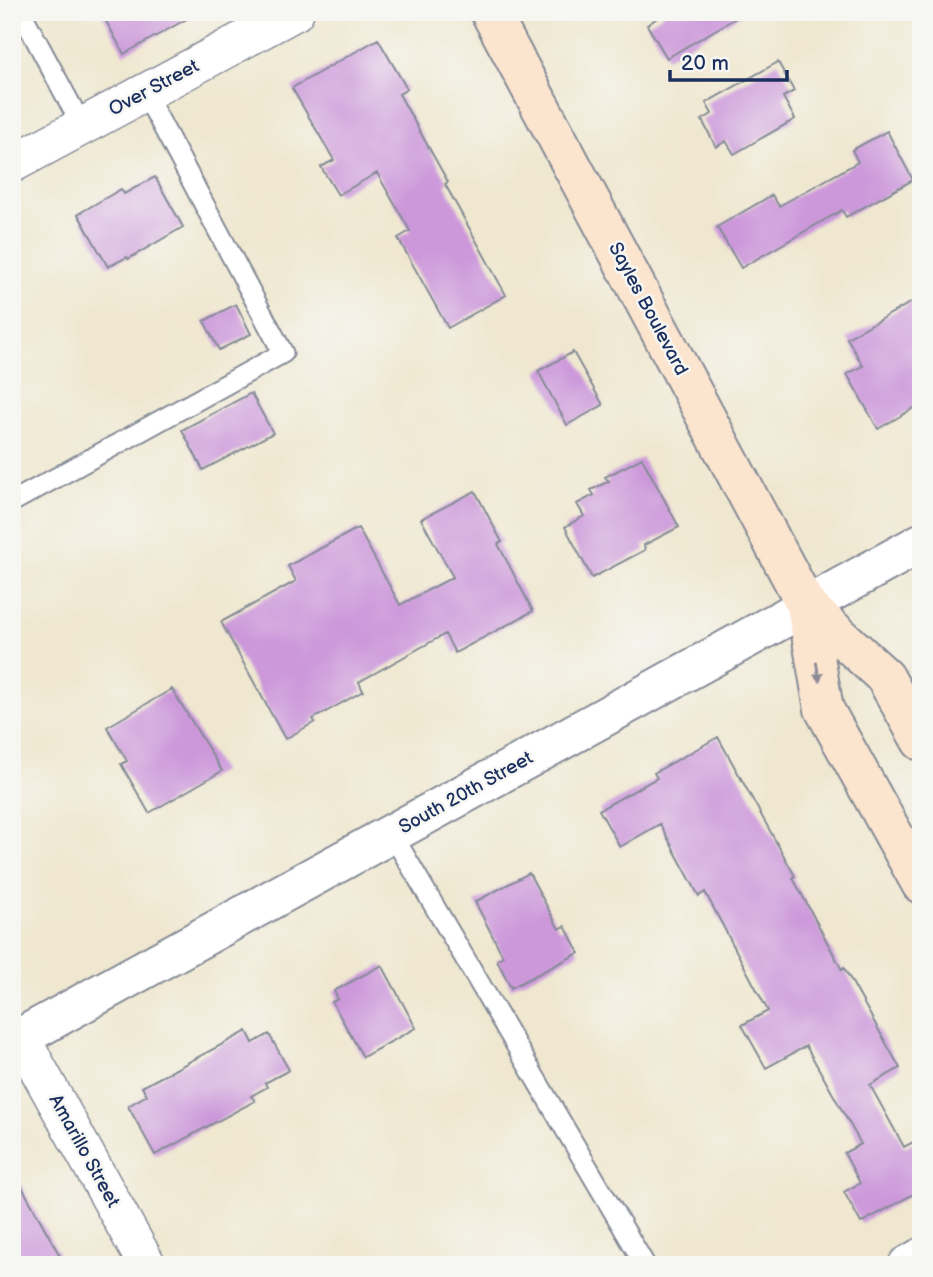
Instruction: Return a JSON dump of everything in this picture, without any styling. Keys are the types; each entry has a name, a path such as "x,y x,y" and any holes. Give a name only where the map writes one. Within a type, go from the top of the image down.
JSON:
{"main road":[{"name":"Sayles Boulevard","path":"490,12 806,605 824,709 921,884"},
{"name":"Sayles Boulevard","path":"806,605 885,677 921,741"}],"street":[{"name":"Over Street","path":"12,164 295,12"},
{"name":"South 20th Street","path":"17,1040 921,543"},
{"name":"Amarillo Street","path":"17,1040 147,1265"},
{"path":"907,1265 921,1257"}],"lane":[{"path":"20,12 82,126"},
{"path":"12,502 283,353 145,93"},
{"path":"392,834 645,1265"}],"building":[{"path":"101,12 199,12 124,54"},
{"path":"666,12 746,12 667,58 647,25"},
{"path":"378,39 407,89 399,94 506,295 448,328 398,238 410,231 377,173 338,195 321,167 334,160 292,88"},
{"path":"778,62 794,91 783,97 795,119 734,154 726,141 716,147 702,120 712,114 706,103"},
{"path":"887,131 913,180 846,217 842,210 741,268 717,227 772,195 779,206 858,162 852,150"},
{"path":"155,177 183,227 128,259 127,257 108,267 78,214 121,189 124,194"},
{"path":"921,297 921,404 878,429 847,374 863,366 847,338"},
{"path":"236,304 251,334 219,350 204,321"},
{"path":"573,352 603,405 567,425 538,371"},
{"path":"251,393 273,433 203,470 182,430"},
{"path":"642,458 679,527 644,545 645,550 592,578 565,527 584,516 577,504 594,495 591,490 609,481 605,477"},
{"path":"475,491 502,542 498,544 533,611 455,653 445,634 359,682 363,691 313,719 315,722 285,739 221,622 296,581 288,566 358,528 400,605 453,577 421,519"},
{"path":"172,689 222,771 149,813 121,764 127,761 107,727"},
{"path":"718,737 795,876 793,878 842,970 844,968 900,1068 870,1085 904,1147 921,1138 921,1190 861,1223 844,1192 860,1183 844,1153 861,1144 806,1046 766,1068 742,1025 768,1011 705,892 699,896 660,824 620,847 599,810 657,778 654,773"},
{"path":"529,873 559,929 565,926 579,953 511,988 497,960 503,956 475,902"},
{"path":"382,965 416,1028 363,1057 332,1002 338,999 334,991"},
{"path":"247,1031 253,1043 269,1034 289,1070 265,1083 267,1087 251,1096 255,1101 155,1155 128,1106 147,1095 142,1087"},
{"path":"12,1169 65,1265 12,1265"}]}
